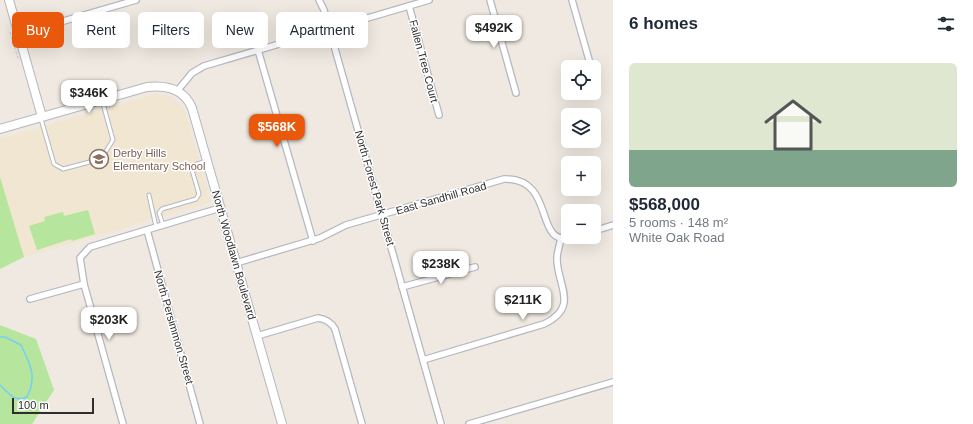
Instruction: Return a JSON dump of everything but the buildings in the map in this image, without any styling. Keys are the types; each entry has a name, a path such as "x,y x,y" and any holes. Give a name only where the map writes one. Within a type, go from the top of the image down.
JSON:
{"street":[{"path":"9,0 13,12"},
{"path":"64,21 136,0"},
{"name":"North Forest Park Street","path":"319,0 325,12"},
{"path":"368,18 429,0"},
{"path":"490,0 516,93"},
{"path":"572,0 589,60"},
{"name":"Fallen Tree Court","path":"409,6 439,115"},
{"path":"0,129 147,87 163,86 178,90 192,73 204,66 276,45"},
{"path":"23,48 41,117"},
{"name":"North Forest Park Street","path":"335,48 441,424"},
{"path":"258,50 313,241"},
{"name":"North Woodlawn Boulevard","path":"178,90 192,108 282,424"},
{"name":"East Sandhill Road","path":"236,262 313,241 346,225 504,179 514,180 528,186 536,193 548,226 561,238"},
{"path":"123,424 79,261 82,255 90,247 220,208"},
{"path":"601,229 613,225"},
{"name":"North Persimmon Street","path":"147,230 200,424"},
{"path":"423,360 544,324 552,320 560,311 564,300 564,289 557,259 561,238"},
{"path":"402,287 474,267"},
{"path":"30,299 84,284"},
{"path":"256,336 318,318 324,319 331,323 336,329 362,424"},
{"path":"469,424 613,382"}],"lane":[{"path":"41,117 56,167 63,170 104,157 113,140 102,100"},
{"path":"163,225 159,213 162,209 196,199 199,194 192,170 194,165 207,161"},
{"path":"149,195 156,227"}],"shaded area":[{"name":"Derby Hills Elementary School","path":"156,94 166,95 174,99 185,111 211,202 22,258 0,180 0,139"}],"green space":[{"path":"0,177 24,257 0,269"},
{"path":"88,210 95,234 72,241 71,239 37,250 29,226 45,221 44,217 63,212 64,216"},
{"path":"0,325 36,339 54,390 32,424 0,424"}],"waterway":[{"path":"0,337 5,337 21,345 32,371 32,383 27,397 22,399 15,398 0,385"}],"place":[{"name":"Derby Hills Elementary School","path":"99,159"}]}
